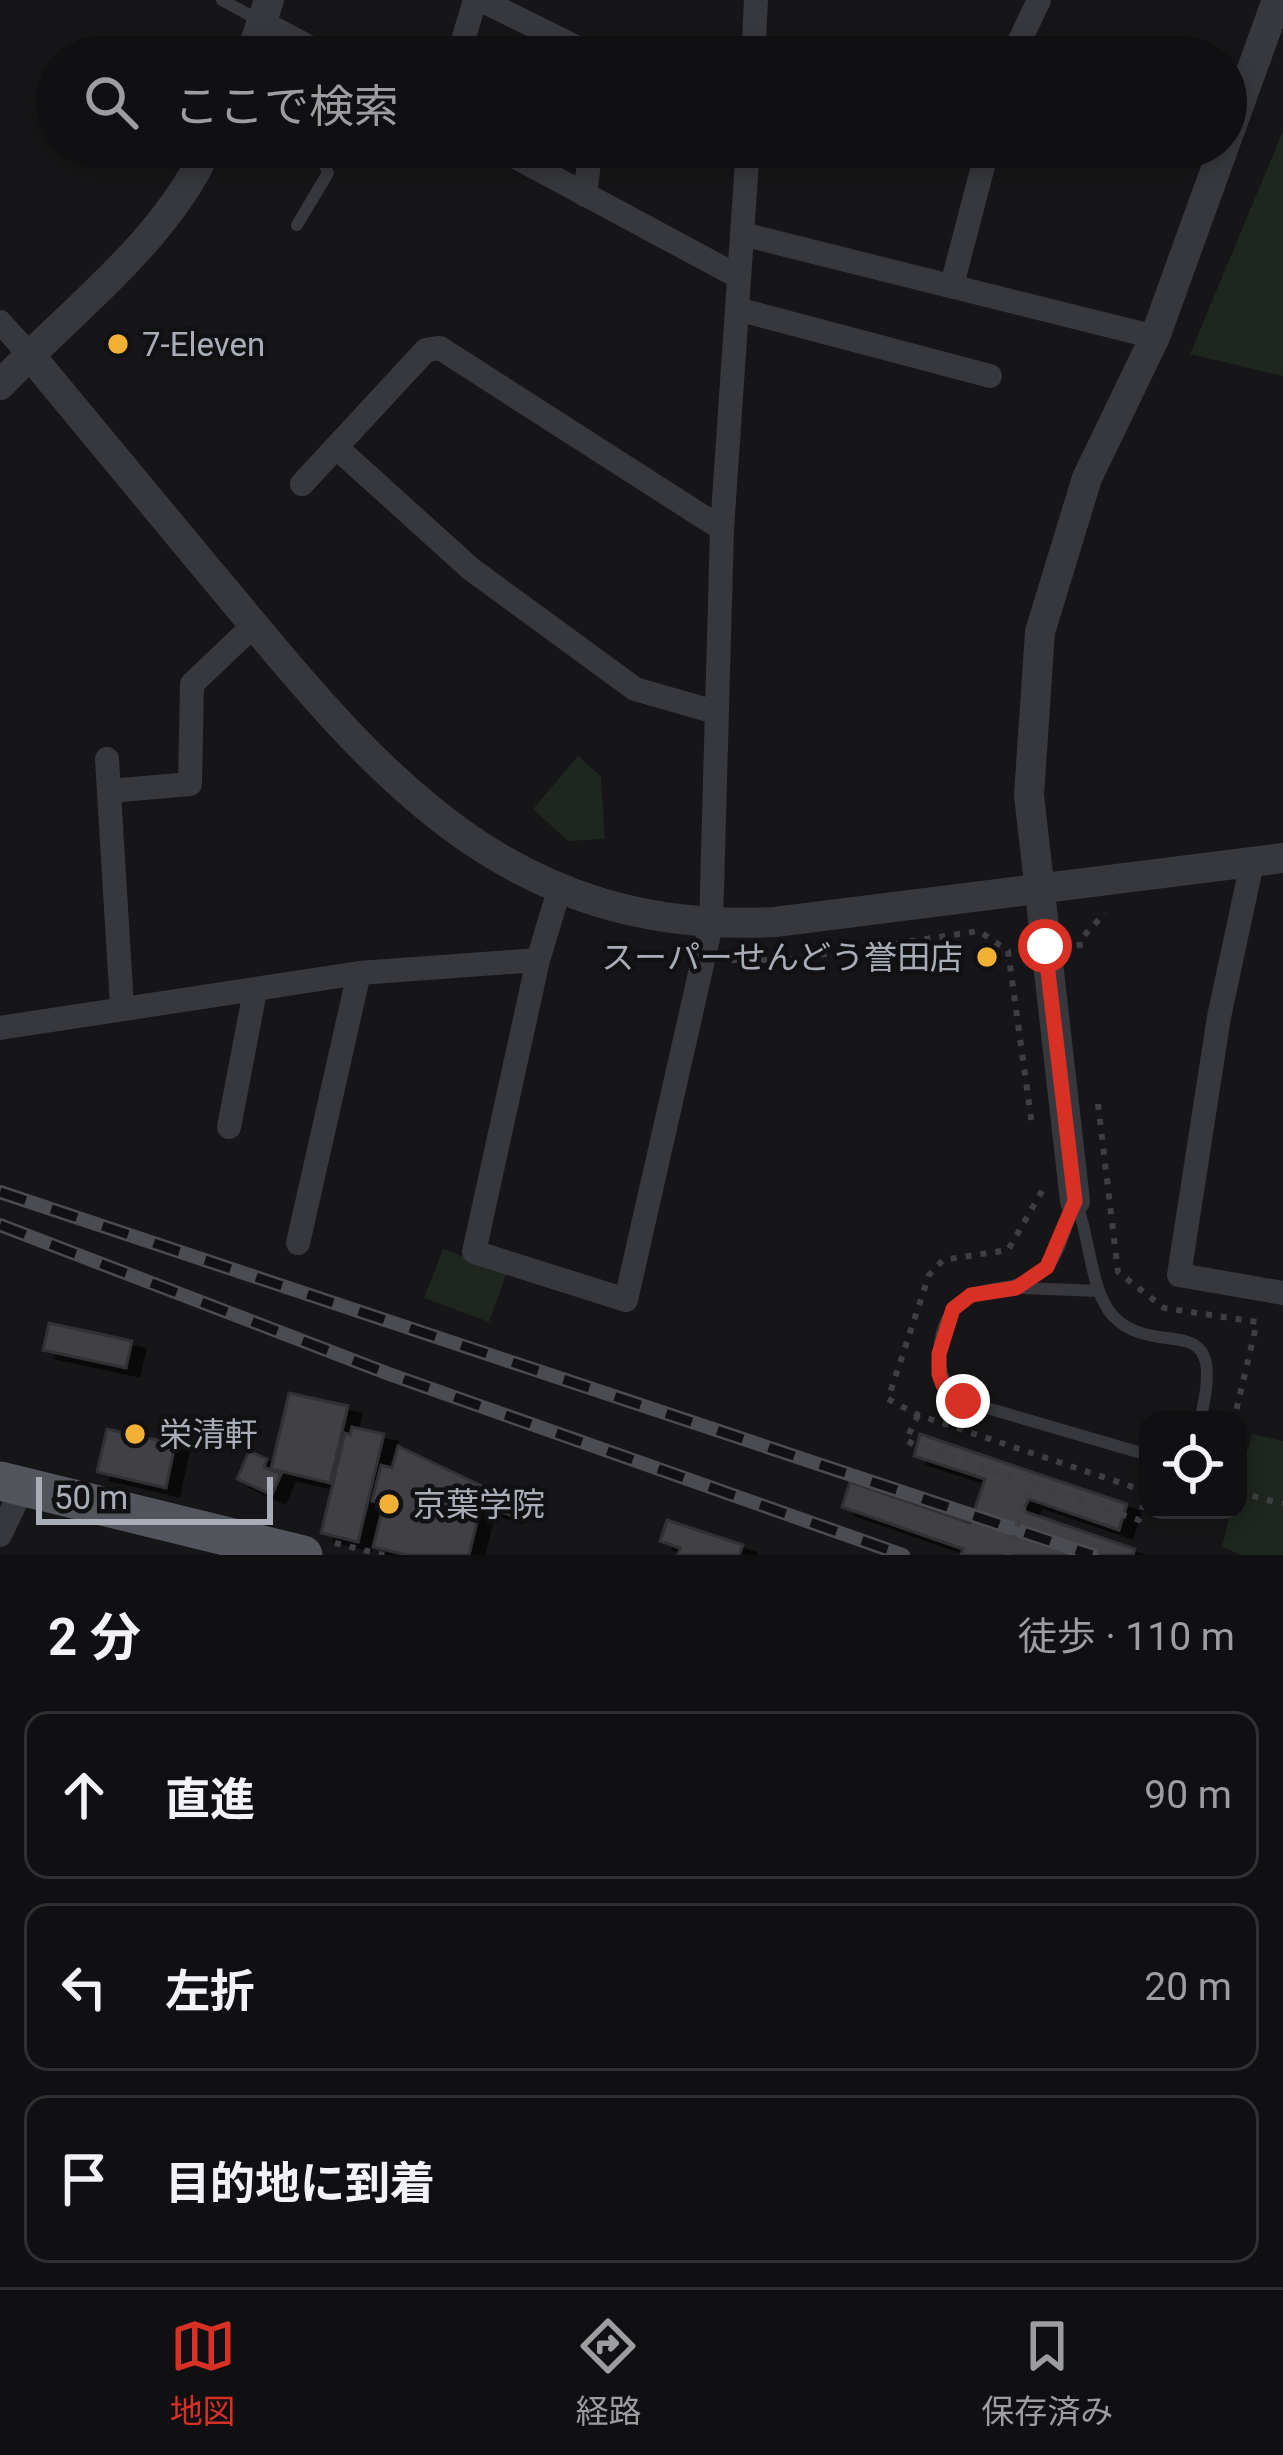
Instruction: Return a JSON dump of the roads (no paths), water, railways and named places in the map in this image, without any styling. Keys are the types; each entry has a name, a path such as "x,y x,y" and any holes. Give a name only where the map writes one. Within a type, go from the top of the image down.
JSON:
{"main road":[{"path":"12,1484 303,1555"}],"street":[{"path":"465,36 478,0 553,36"},
{"path":"754,36 756,0"},
{"path":"1022,36 1039,0"},
{"path":"1247,109 1275,40 1277,0"},
{"path":"266,11 300,36"},
{"path":"0,385 123,264 170,209 195,168"},
{"path":"536,168 739,277"},
{"path":"585,195 588,168"},
{"path":"560,887 538,960 474,1252 626,1300 711,925 722,529 747,168"},
{"path":"952,285 983,168"},
{"path":"1075,1201 1029,795 1040,632 1087,478 1155,337 1223,168"},
{"path":"742,234 1155,337"},
{"path":"737,309 990,376"},
{"path":"0,322 374,766 469,842 560,887 711,925 775,922 1038,885 1268,860 1220,1017 1179,1275 1283,1293"},
{"path":"302,484 426,350 440,348 722,529"},
{"path":"337,448 471,569 635,689 715,712"},
{"path":"110,791 190,784 192,684 254,625"},
{"path":"106,759 122,1007"},
{"path":"0,1028 359,974 538,960"},
{"path":"298,1243 359,974"},
{"path":"229,1127 255,991"},
{"path":"0,1535 12,1484"}],"lane":[{"path":"222,0 266,11"},
{"path":"297,225 326,168"},
{"path":"1016,1288 1047,1267 1075,1201"},
{"path":"1075,1201 1090,1235 1098,1291 1121,1322 1190,1342 1202,1353 1210,1383 1202,1411"},
{"path":"1098,1291 1016,1288 971,1295 953,1309 939,1354 943,1385 963,1401 1139,1452"}],"railway":[{"path":"0,1192 1092,1555"},
{"path":"0,1225 389,1374 903,1555"}],"place":[{"name":"7-Eleven","path":"118,344"},
{"name":"スーパーせんどう誉田店","path":"987,957"},
{"name":"栄清軒","path":"135,1434"},
{"name":"京葉学院","path":"389,1504"}]}
